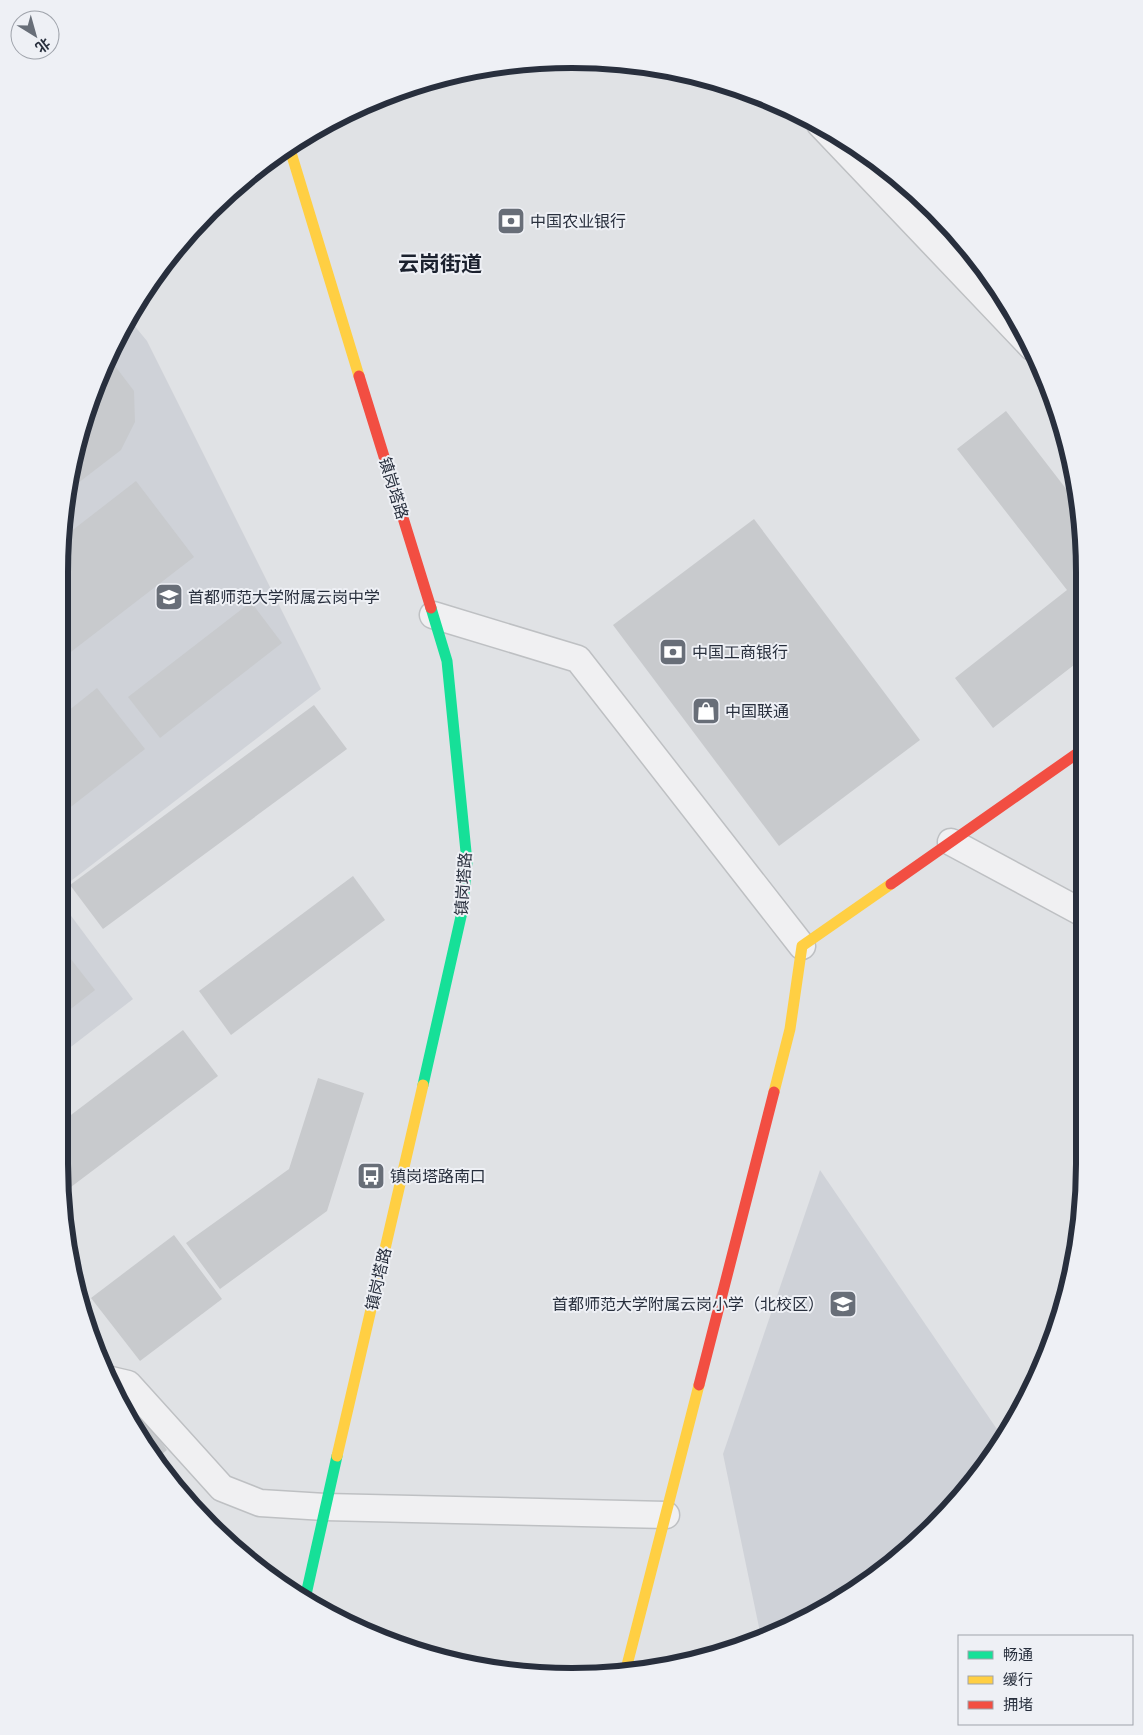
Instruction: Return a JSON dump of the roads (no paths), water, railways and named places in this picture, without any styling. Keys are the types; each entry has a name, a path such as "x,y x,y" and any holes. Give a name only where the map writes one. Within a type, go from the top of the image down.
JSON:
{"street":[{"path":"839,144 1010,324"},
{"name":"镇岗塔路","path":"291,152 447,660 467,862 462,912 452,962 306,1592"},
{"path":"433,615 578,659 802,946 790,1029 627,1664"},
{"path":"802,946 1076,754"},
{"path":"951,842 1076,909"},
{"path":"117,1381 128,1384 222,1488 260,1503 325,1507 666,1515"}],"place":[{"name":"中国农业银行","path":"511,221"},
{"name":"首都师范大学附属云岗中学","path":"169,597"},
{"name":"中国工商银行","path":"673,652"},
{"name":"中国联通","path":"706,711"},
{"name":"镇岗塔路南口","path":"371,1176"},
{"name":"首都师范大学附属云岗小学（北校区）","path":"843,1304"}],"district":[{"name":"云岗街道","path":"440,264"}]}
